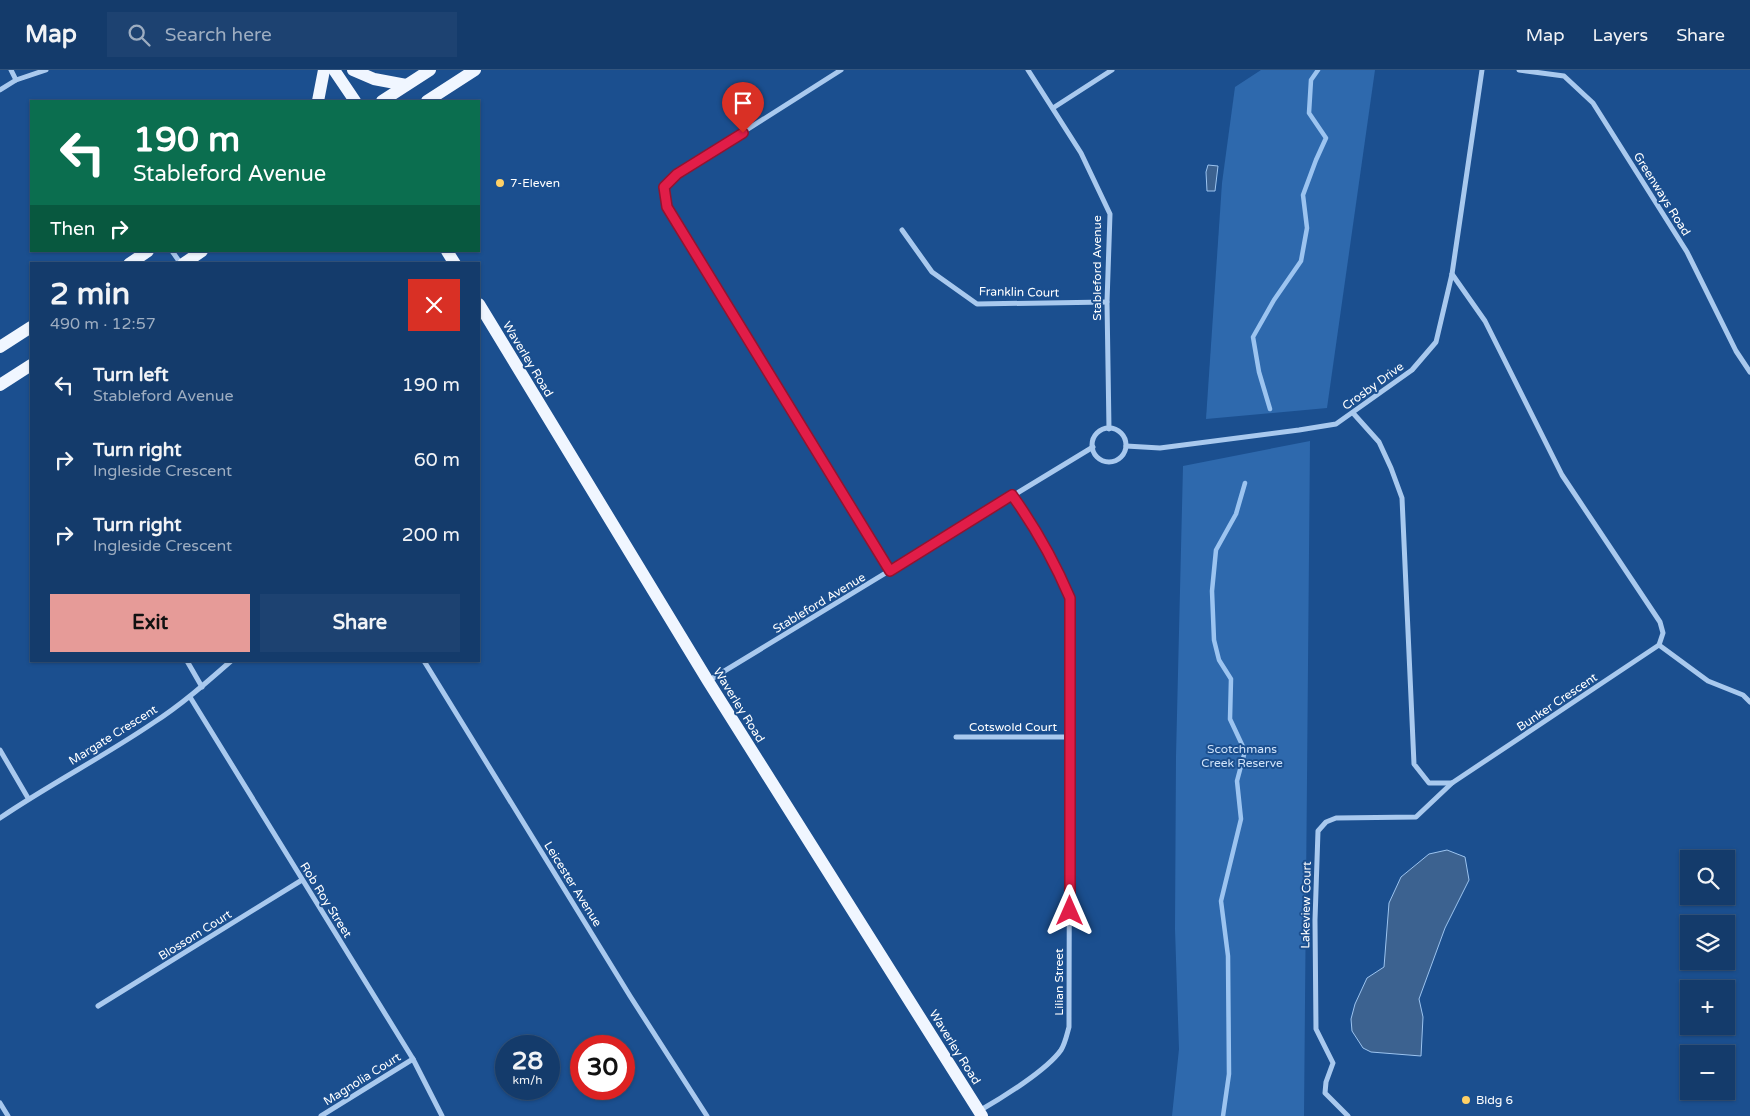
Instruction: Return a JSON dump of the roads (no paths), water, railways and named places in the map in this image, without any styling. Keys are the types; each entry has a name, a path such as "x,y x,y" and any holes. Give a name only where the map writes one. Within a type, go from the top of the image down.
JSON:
{"main road":[{"path":"318,100 324,70"},
{"path":"334,70 354,100"},
{"path":"353,70 374,79 406,85"},
{"path":"384,100 430,70"},
{"path":"429,100 476,70"},
{"path":"132,262 147,252"},
{"path":"185,262 200,252"},
{"name":"Waverley Road","path":"480,306 708,681 981,1114"},
{"path":"0,347 30,328"},
{"path":"0,385 30,366"}],"street":[{"path":"11,70 16,80"},
{"path":"0,90 16,80 46,70"},
{"path":"841,70 677,174 664,187 667,207 890,571"},
{"name":"Stableford Avenue","path":"1028,70 1081,153 1110,214 1106,302 1109,428"},
{"path":"1053,108 1112,70"},
{"name":"Crosby Drive","path":"1126,446 1160,448 1336,424 1412,370 1436,342 1452,274 1482,70"},
{"name":"Greenways Road","path":"1519,70 1564,76 1593,103 1687,252 1736,351 1750,372"},
{"name":"Franklin Court","path":"902,230 932,272 977,304 1106,302"},
{"path":"173,252 180,262"},
{"path":"1452,274 1485,322 1562,475 1660,622 1663,633 1660,646 1708,681 1743,695 1750,702"},
{"path":"1353,413 1379,442 1402,498 1414,764 1429,782 1452,784"},
{"path":"1109,428 1120,432 1124,437 1126,446 1118,460 1108,462 1098,457 1092,447 1096,436 1109,428"},
{"name":"Stableford Avenue","path":"708,681 1092,447"},
{"name":"Lilian Street","path":"981,1114 1044,1067 1062,1049 1069,1027 1070,598 1025,513 1012,495"},
{"name":"Bunker Crescent","path":"1452,784 1660,646"},
{"path":"188,662 202,687"},
{"name":"Margate Crescent","path":"0,818 28,798 153,724 190,697 230,662"},
{"name":"Leicester Avenue","path":"425,662 630,996 707,1116"},
{"name":"Rob Roy Street","path":"190,697 413,1059 442,1116"},
{"name":"Cotswold Court","path":"956,736 1071,737"},
{"path":"0,750 28,798"},
{"name":"Lakeview Court","path":"1348,1116 1324,1093 1333,1063 1316,1029 1315,920 1318,831 1326,822 1336,818 1416,817 1452,784"},
{"name":"Blossom Court","path":"98,1006 302,880"},
{"name":"Magnolia Court","path":"321,1116 413,1059"},
{"path":"0,1103 8,1116"}],"waterway":[{"path":"1270,409 1259,372 1253,337 1274,300 1301,261 1307,228 1303,195 1326,138 1309,113 1311,80 1318,70"},
{"path":"1223,1116 1229,1074 1228,956 1221,901 1241,819 1237,781 1245,751 1230,719 1231,679 1219,660 1214,640 1212,591 1216,550 1236,514 1245,483"}],"place":[{"name":"7-Eleven","path":"500,183"},
{"name":"Bldg 6","path":"1466,1100"}],"park label":[{"name":"Scotchmans Creek Reserve","path":"1242,756"}]}
